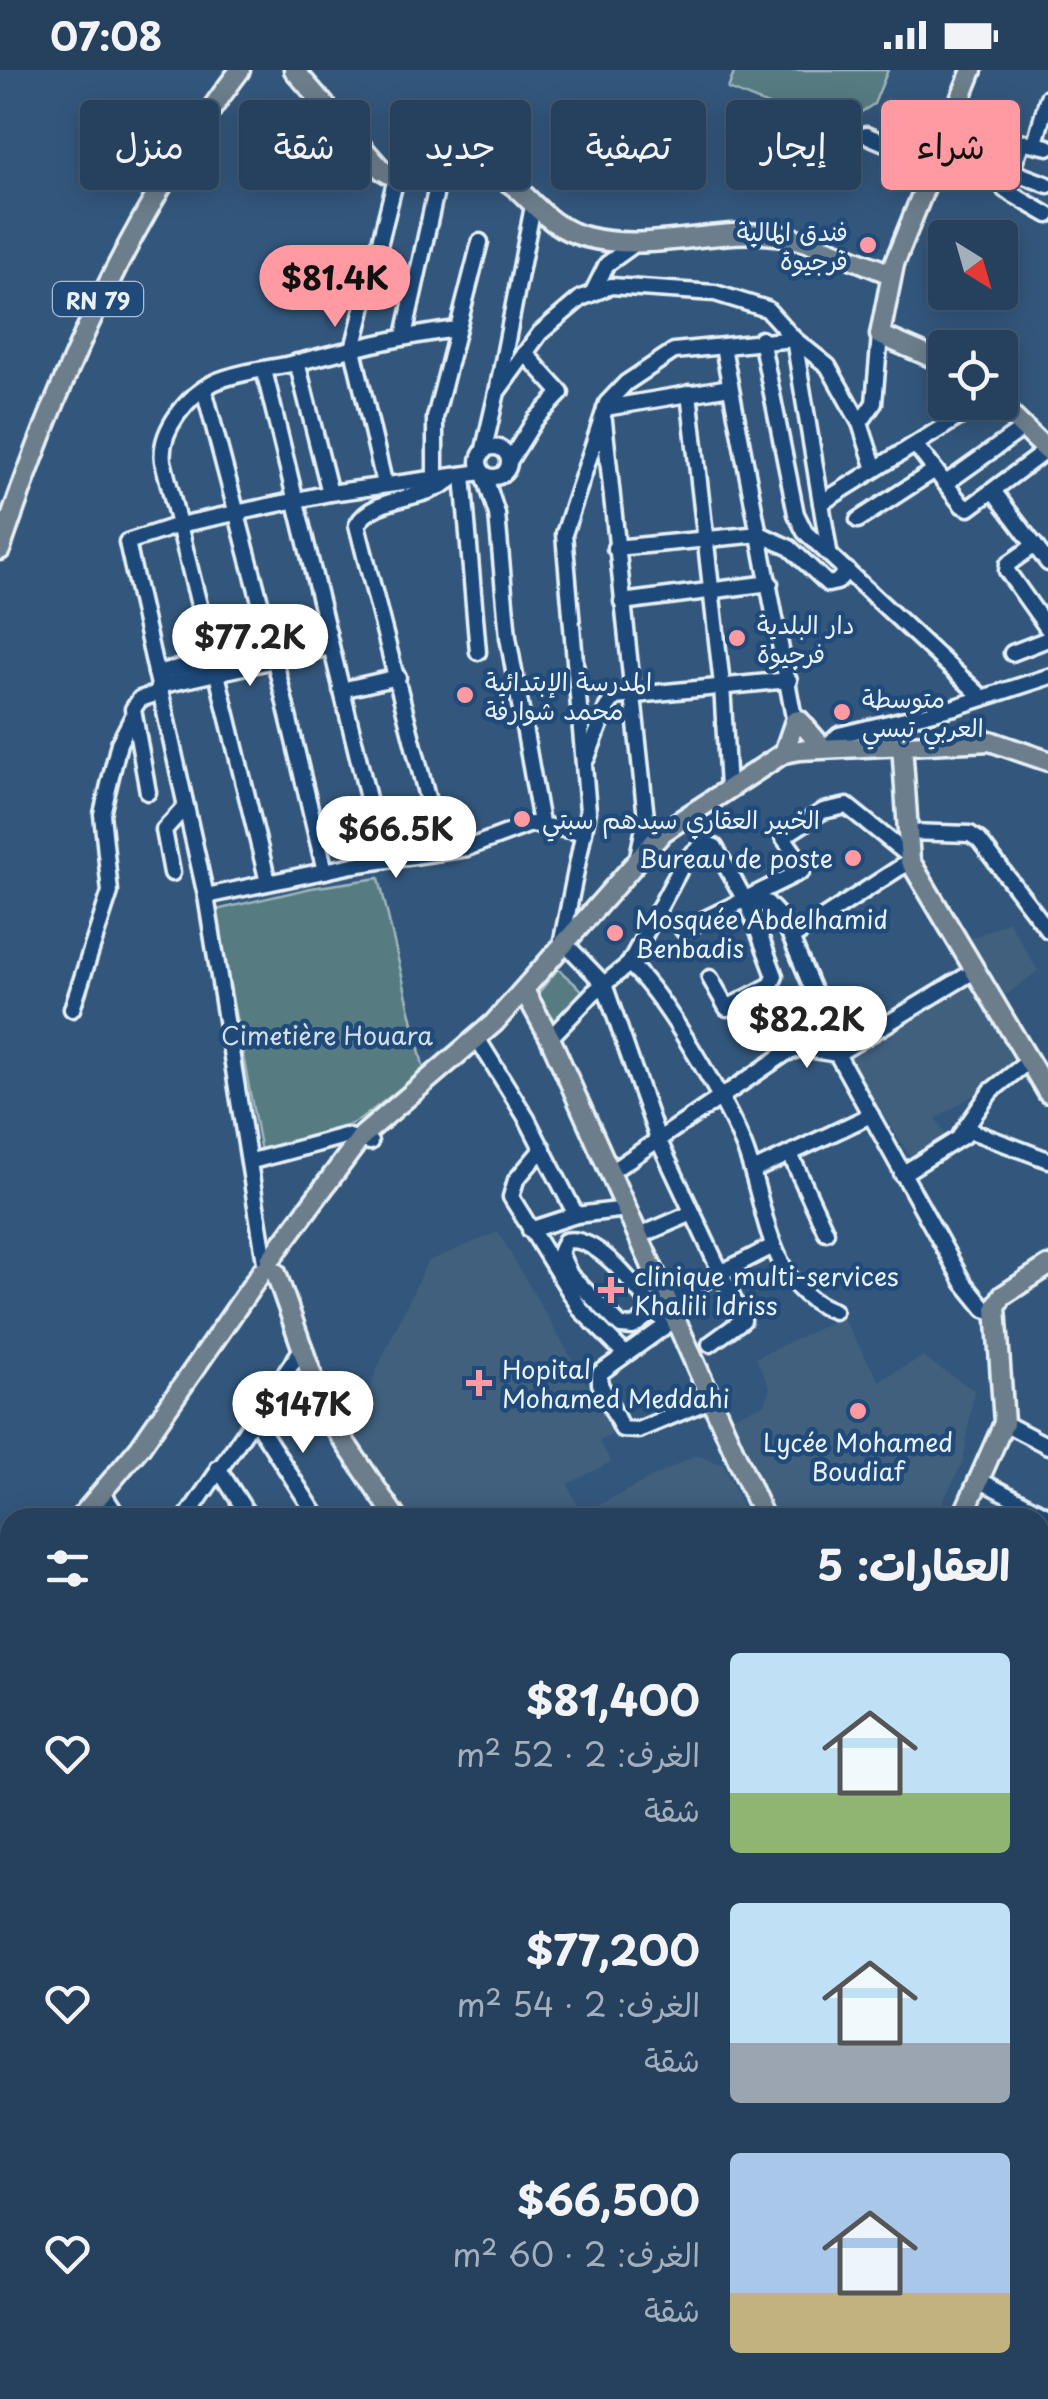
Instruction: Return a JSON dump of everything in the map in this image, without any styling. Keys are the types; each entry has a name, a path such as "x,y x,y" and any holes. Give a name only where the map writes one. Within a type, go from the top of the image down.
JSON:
{"main road":[{"name":"RN 79","path":"0,550 57,390 91,314 157,194 240,70"},
{"path":"294,70 390,175"},
{"path":"960,100 972,70"},
{"path":"516,190 566,231 632,246 782,236 891,274"},
{"path":"924,190 891,274 880,334 928,355"},
{"path":"1014,420 1045,446"},
{"path":"797,719 809,749"},
{"path":"797,719 809,749"},
{"path":"88,1508 140,1447 366,1139 524,992 664,832 728,788 809,749 990,741 1042,758"},
{"path":"902,744 909,858 1048,1093"},
{"path":"524,992 550,1038 639,1236 661,1305 712,1399 760,1508"},
{"path":"967,1508 1004,1423 994,1312 1002,1296 1048,1266"},
{"path":"271,1268 304,1346 325,1413 389,1508"},
{"path":"114,1508 271,1268"}],"street":[{"path":"1035,144 1048,97"},
{"path":"866,136 881,142"},
{"path":"1020,173 1048,184"},
{"path":"384,482 353,349 393,190"},
{"path":"404,336 436,190"},
{"path":"1009,190 1008,195 1048,215"},
{"path":"533,206 482,453 483,473 497,514 508,637 541,823"},
{"path":"436,476 432,432 480,242"},
{"path":"496,392 560,314 594,290 607,264 632,246"},
{"path":"594,290 679,290 740,298 767,308 794,338 822,358 860,422 875,469"},
{"path":"268,882 161,446 169,427 204,389 404,336 457,329"},
{"path":"860,422 874,403 880,334"},
{"path":"710,1344 743,1320 658,1139 604,984 566,946 563,920 588,810 564,534 604,412 626,382 674,352 794,338"},
{"path":"794,338 829,552"},
{"path":"760,339 796,514 805,532 981,696"},
{"path":"723,347 797,719"},
{"path":"271,1268 206,896 126,545 130,538 179,526 384,482 483,473 496,478 535,420 561,393 525,353"},
{"path":"297,362 330,493"},
{"path":"264,370 383,860"},
{"path":"604,412 730,387"},
{"path":"204,389 239,515 325,871"},
{"path":"689,393 722,685 728,788"},
{"path":"604,412 615,548 646,818 637,863"},
{"path":"821,503 956,420"},
{"path":"946,483 1022,429"},
{"path":"488,430 506,460 497,514"},
{"path":"917,447 969,508 994,492 1045,446"},
{"path":"482,453 490,448 506,460"},
{"path":"858,520 935,470"},
{"path":"458,476 478,652"},
{"path":"441,852 398,677 365,570 357,525 371,509 422,496 458,476"},
{"path":"994,492 1048,562"},
{"path":"615,548 760,534 790,548 828,584 837,582 847,570"},
{"path":"1034,545 1008,564 1007,571 1048,629"},
{"path":"622,602 770,582"},
{"path":"1012,653 1048,639"},
{"path":"72,1010 110,892 102,814 119,743 138,701 159,684 330,640"},
{"path":"341,690 398,677"},
{"path":"809,749 842,734 954,707 1048,677"},
{"path":"585,763 610,700 632,692 789,680"},
{"path":"132,716 148,792"},
{"path":"1042,758 1048,773"},
{"path":"683,930 747,904 802,871 803,865 783,837 835,806 846,806 909,858 792,938"},
{"path":"172,873 164,830 185,807"},
{"path":"646,818 664,832"},
{"path":"206,896 441,852 541,823 584,832"},
{"path":"908,832 970,834 979,840 1048,930"},
{"path":"550,1038 629,964 684,860 698,846 715,847 747,904 773,982 727,1008 710,978"},
{"path":"747,904 766,903 784,921 831,1033 834,1054 963,1282 984,1310 994,1312"},
{"path":"629,964 658,994 719,1098 753,1171 774,1246 792,1283 834,1310"},
{"path":"609,1172 794,1050 834,1054 976,970"},
{"path":"477,1038 576,1214"},
{"path":"902,1174 960,1134 991,1091 1030,1060"},
{"path":"753,1171 871,1115"},
{"path":"960,1134 974,1131 1048,1160"},
{"path":"252,1161 345,1136 366,1139"},
{"path":"542,1148 510,1193 581,1310 624,1353"},
{"path":"790,1154 826,1232"},
{"path":"530,1230 576,1214 627,1209"},
{"path":"639,1236 690,1214"},
{"path":"661,1305 603,1254 578,1240 565,1241 560,1253 570,1275 621,1326 632,1327 661,1305 774,1246"},
{"path":"671,1322 600,1373 599,1380 625,1432 712,1399"},
{"path":"193,1508 304,1346"},
{"path":"253,1417 312,1508"},
{"path":"1004,1423 1048,1446"},
{"path":"218,1468 244,1508"},
{"path":"981,1481 1027,1508"}],"shaded area":[{"path":"1008,921 1038,971 1002,998 967,941"},
{"path":"970,984 1019,1066 936,1119 947,1138 912,1159 848,1059"},
{"name":"Hopital Mohamed Meddahi","path":"498,1232 615,1433 599,1441 611,1462 568,1484 579,1508 400,1508 355,1444 375,1373 427,1262"},
{"name":"Lycée Mohamed Boudiaf","path":"842,1317 879,1381 922,1357 974,1390 963,1462 940,1508 770,1508 728,1418 765,1404 770,1389 756,1358"},
{"path":"696,1455 724,1465 743,1508 593,1508"}],"green space":[{"path":"735,70 888,70 874,104 861,112 861,100 756,100 728,89"},
{"name":"Cimetière Houara","path":"379,878 424,1070 361,1119 337,1131 261,1152 216,910 311,888"},
{"path":"558,969 583,991 548,1032 531,1002"}],"place":[{"name":"فندق المالية فرجيوة","path":"868,245"},
{"name":"دار البلدية فرجيوة","path":"737,638"},
{"name":"المدرسة الإبتدائية محمد شوارفة","path":"465,695"},
{"name":"متوسطة العربي تبسي","path":"842,712"},
{"name":"الخبير العقاري سيدهم سبتي","path":"522,819"},
{"name":"Bureau de poste","path":"853,858"},
{"name":"Mosquée Abdelhamid Benbadis","path":"615,933"},
{"name":"clinique multi-services Khalili Idriss","path":"611,1290"},
{"name":"Hopital Mohamed Meddahi","path":"479,1383"},
{"name":"Lycée Mohamed Boudiaf","path":"858,1411"}]}
